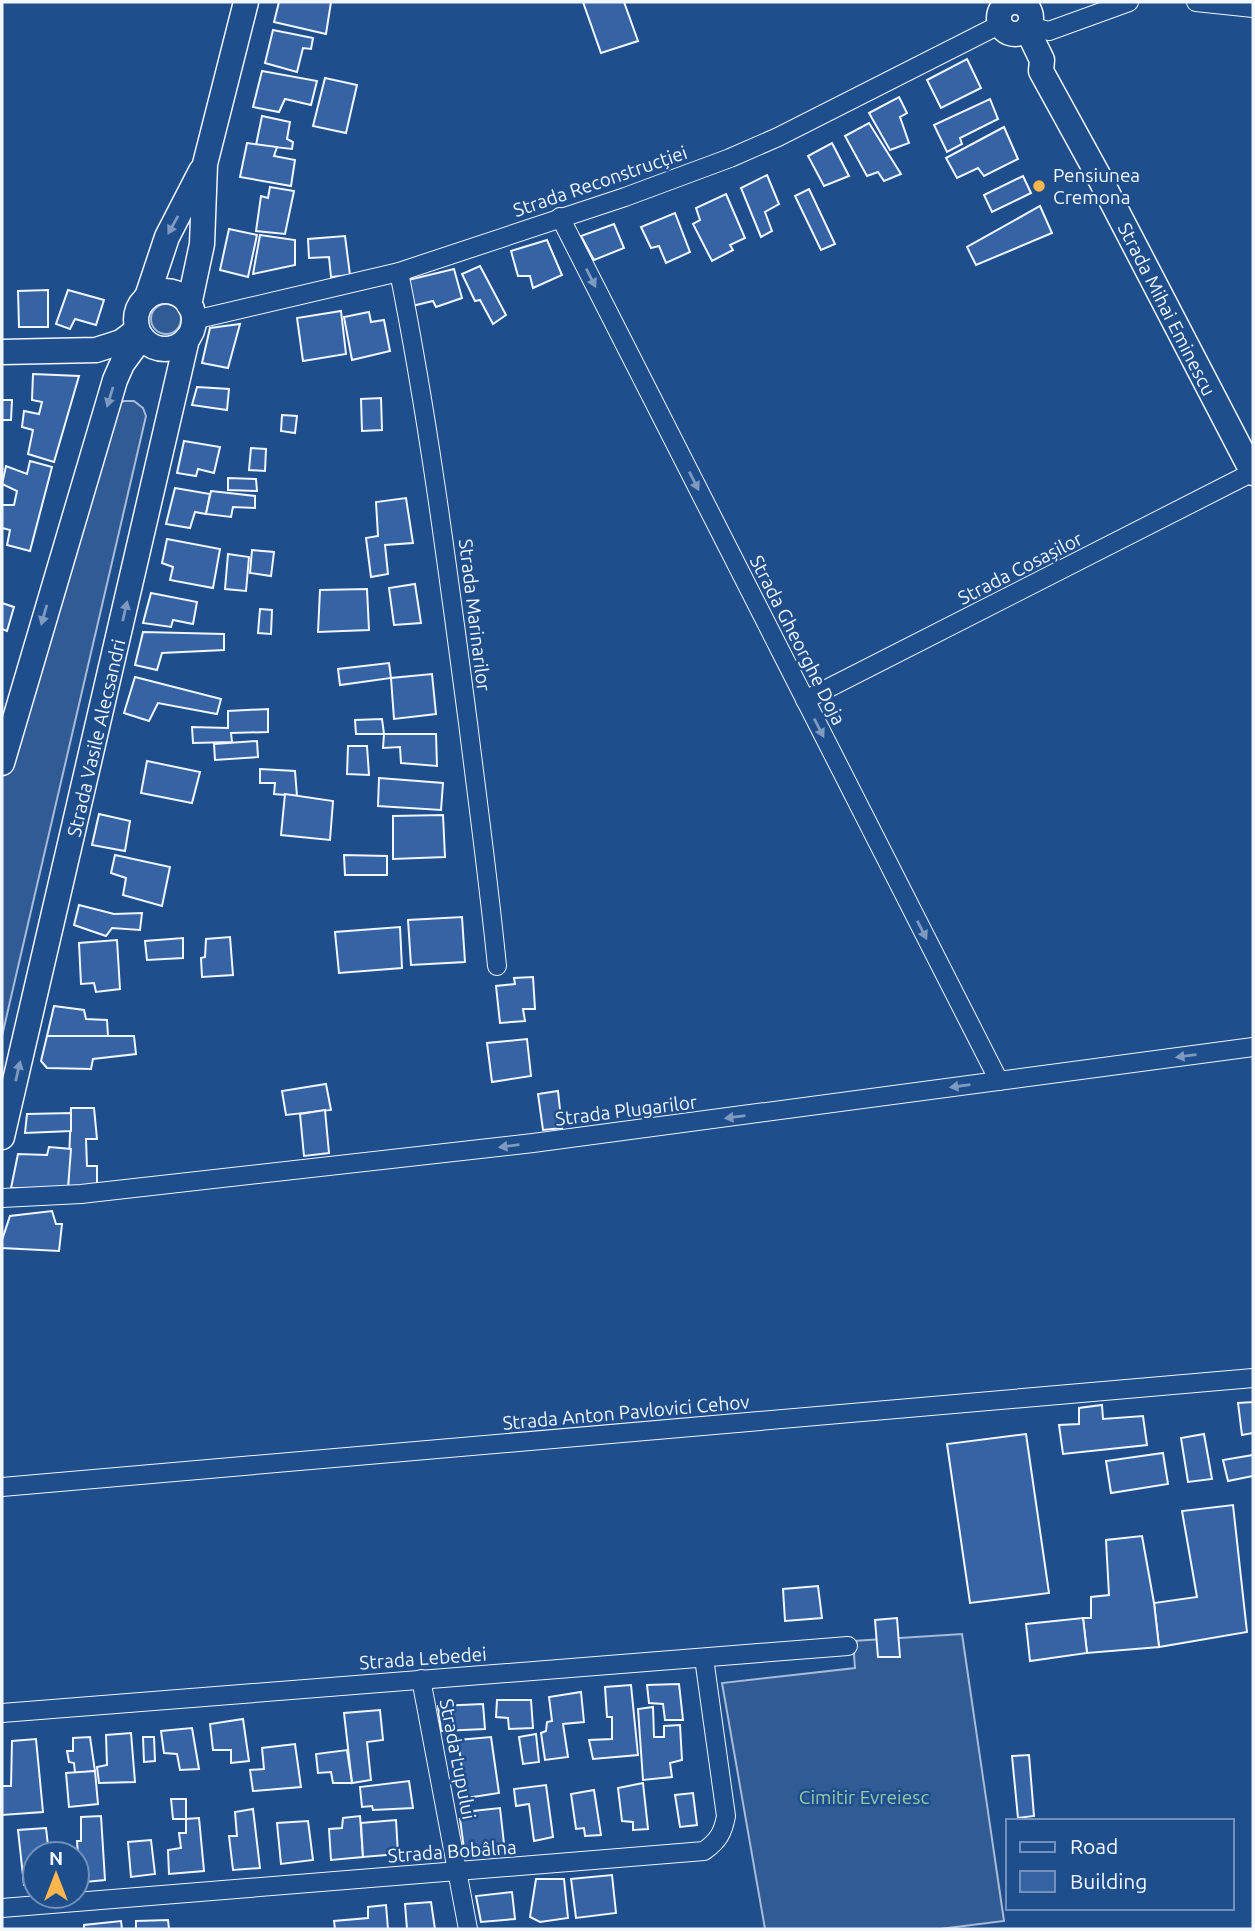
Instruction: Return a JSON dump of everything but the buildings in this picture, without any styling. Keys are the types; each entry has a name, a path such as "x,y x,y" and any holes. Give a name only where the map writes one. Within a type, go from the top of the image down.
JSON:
{"street":[{"name":"Strada Vasile Alecsandri","path":"2,1137 190,321 202,244 205,164 246,2"},
{"path":"1012,16 1049,31 1129,2"},
{"path":"1196,2 1253,8"},
{"name":"Strada Mihai Eminescu","path":"1012,16 1042,60 1041,71 1253,473"},
{"name":"Strada Reconstrucției","path":"190,321 399,272 730,159 1012,16"},
{"name":"Strada Vasile Alecsandri","path":"147,298 167,237 205,164"},
{"name":"Strada Gheorghe Doja","path":"561,217 999,1081"},
{"name":"Strada Marinarilor","path":"399,272 419,373 450,577 497,966"},
{"path":"2,764 115,380 139,334 137,312 147,298 155,293 174,293 190,321 173,348 164,349 148,344 139,334"},
{"path":"2,352 96,350 139,334"},
{"name":"Strada Cosașilor","path":"805,700 1253,473"},
{"name":"Strada Plugarilor","path":"2,1198 81,1194 533,1143 1253,1047"},
{"name":"Strada Anton Pavlovici Cehov","path":"2,1487 1253,1378"},
{"name":"Strada Lebedei","path":"2,1713 848,1646"},
{"name":"Strada Bobâlna","path":"2,1908 704,1851 717,1841 724,1829 726,1816 704,1658"},
{"name":"Strada Lupului","path":"421,1679 468,1929"}],"shaded area":[{"path":"166,304 177,308 181,319 177,330 166,334 155,330 151,319 155,308"},
{"path":"134,401 143,408 146,416 2,1036 2,777 111,415 116,404"},
{"name":"Cimitir Evreiesc","path":"962,1634 1004,1921 940,1929 765,1929 722,1683 855,1668 853,1641"}],"place":[{"name":"Pensiunea Cremona","path":"1039,186"}]}
